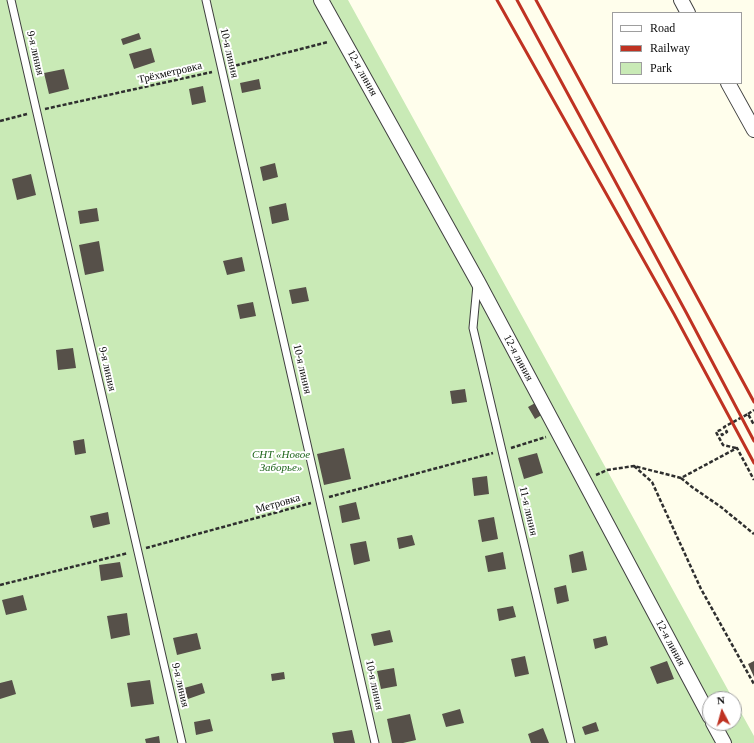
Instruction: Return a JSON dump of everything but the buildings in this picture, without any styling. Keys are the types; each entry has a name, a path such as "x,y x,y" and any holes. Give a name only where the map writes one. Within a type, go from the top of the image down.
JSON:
{"street":[{"name":"12-я линия","path":"321,0 478,282 702,703"},
{"path":"681,0 687,12"},
{"path":"729,84 754,130"},
{"path":"717,731 724,743"}],"lane":[{"name":"9-я линия","path":"11,0 182,743"},
{"name":"10-я линия","path":"206,0 321,500 375,743"},
{"name":"11-я линия","path":"478,282 473,328 572,743"}],"path":[{"name":"Трёхметровка","path":"0,121 37,111 222,69 343,38"},
{"path":"754,410 724,427 727,432 722,435 720,430 716,432 723,445 737,448 754,480"},
{"path":"748,414 754,425"},
{"name":"Метровка","path":"0,585 138,551 502,450 558,433"},
{"path":"681,478 737,448"},
{"path":"584,481 607,470 634,466 681,478 721,507 754,534"},
{"path":"634,466 652,482 701,589 754,684"}],"green space":[{"name":"СНТ «Новое Заборье»","path":"0,0 348,0 729,691 702,691 702,731 742,731 742,714 754,736 754,743 0,743"}],"railway":[{"path":"497,0 674,314 754,463"},
{"path":"517,0 754,441"},
{"path":"536,0 754,402"}]}
